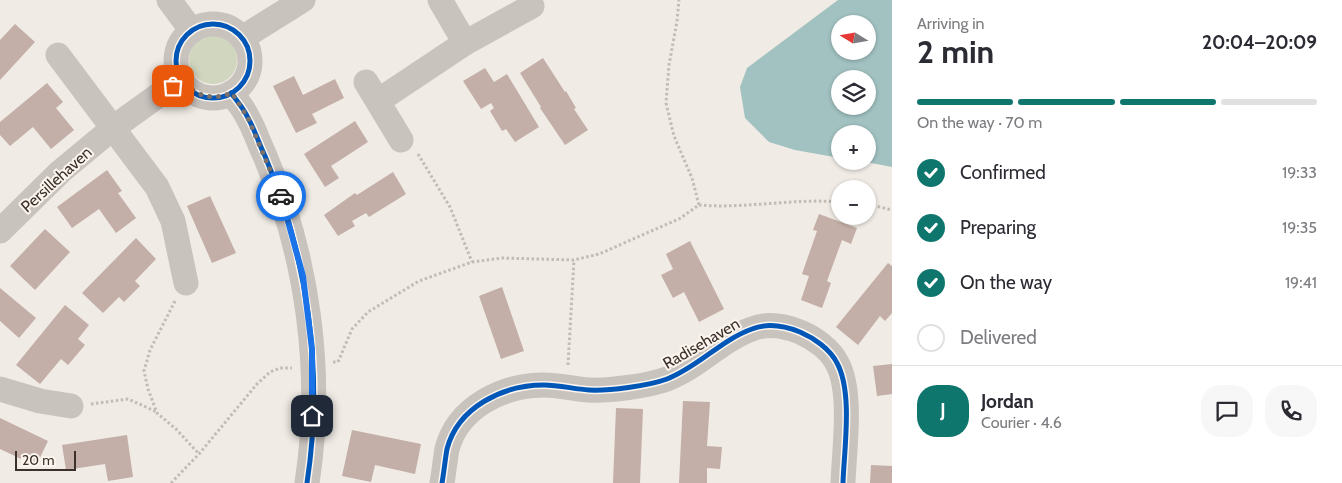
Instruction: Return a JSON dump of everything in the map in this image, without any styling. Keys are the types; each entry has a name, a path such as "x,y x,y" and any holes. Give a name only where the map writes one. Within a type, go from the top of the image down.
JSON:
{"street":[{"path":"170,0 192,31"},
{"path":"242,38 303,0"},
{"path":"440,0 465,44"},
{"path":"401,140 372,91 465,44 532,6"},
{"path":"214,24 230,28 242,38 250,54 250,63 244,80 232,93 213,98 204,96 188,87 181,79 178,71 177,53 185,37 192,31 199,27 214,24"},
{"path":"58,55 157,187 173,221 186,283"},
{"name":"Persillehaven","path":"0,231 60,172 113,128 181,79"},
{"path":"232,93 248,118 280,193 303,276 313,363 312,452 307,483"},
{"name":"Radisehaven","path":"442,483 448,448 460,422 477,406 501,391 526,386 545,385 590,390 622,388 667,379 697,363 736,336 754,328 774,326 787,327 815,340 838,363 847,401 843,483"},
{"path":"0,389 40,401 71,406"}],"path":[{"path":"679,0 669,65 666,103 674,136 692,178 699,205"},
{"path":"401,140 409,139 450,207 472,262"},
{"path":"171,483 199,454 257,384 270,372 280,368 293,368 313,363 338,362 352,329 368,312 419,281 472,262 502,258 574,260 599,254 678,219 699,205 725,207 814,200 831,201"},
{"path":"876,206 892,210"},
{"path":"567,388 574,260"},
{"path":"157,412 148,389 144,371 150,350 186,283"},
{"path":"71,406 128,400 157,412 199,454"}],"green space":[{"path":"213,36 222,38 230,43 235,51 237,60 235,69 230,77 222,82 213,84 204,82 196,77 191,69 189,60 191,51 196,43 204,38"}],"water":[{"path":"838,0 892,0 892,167 876,164 876,125 831,125 831,156 795,150 769,142 745,118 740,87 747,68"}],"building":[{"path":"15,24 35,42 0,80 0,40"},
{"path":"543,58 566,91 576,108 574,109 588,130 565,145 540,108 520,73"},
{"path":"485,68 494,82 507,74 539,127 515,142 506,129 502,131 490,111 494,108 491,103 481,109 463,81"},
{"path":"294,76 303,95 335,79 344,98 312,114 317,123 296,133 273,86"},
{"path":"47,83 63,102 56,108 74,130 51,149 33,127 10,146 0,135 0,122"},
{"path":"355,121 368,142 331,166 339,178 325,187 304,154"},
{"path":"107,170 122,191 118,193 136,218 116,233 99,209 72,228 57,207"},
{"path":"393,172 406,194 369,217 366,213 352,221 355,226 338,236 324,215 355,193 357,195"},
{"path":"210,196 236,253 212,263 187,206"},
{"path":"819,214 831,218 831,225 849,225 857,228 851,244 842,240 827,281 831,283 822,308 801,300 809,276 802,274 817,231 813,230"},
{"path":"45,229 70,252 35,290 10,266"},
{"path":"136,238 156,259 135,281 140,286 124,302 119,297 103,313 82,293"},
{"path":"690,241 724,309 699,322 684,292 673,298 661,275 673,269 666,254"},
{"path":"888,263 892,266 892,313 885,321 880,316 858,345 836,327"},
{"path":"502,287 524,351 501,359 479,296"},
{"path":"0,288 36,318 19,338 0,321"},
{"path":"65,305 89,325 78,339 85,345 68,365 61,359 40,384 16,365"},
{"path":"892,364 892,394 877,396 873,366"},
{"path":"683,401 710,402 707,446 722,447 720,469 707,468 707,483 679,483"},
{"path":"616,408 643,409 640,483 613,483"},
{"path":"0,418 48,441 36,466 0,449"},
{"path":"352,430 421,444 415,474 375,465 371,482 342,476"},
{"path":"127,435 133,477 108,481 105,464 66,470 62,445"},
{"path":"871,465 892,466 892,483 870,483"}],"cycle path":[{"path":"213,24 227,27 239,35 247,47 250,61 247,75 239,87 227,95 213,98 199,95 187,87 179,75 176,61 179,47 187,35 199,27 213,24"},
{"path":"231,93 253,127 265,156 280,195 302,275 313,358 312,442 307,483"},
{"path":"442,483 447,449 461,421 484,401 498,394 529,386 550,385 607,390 659,382 689,368 741,334 758,327 770,326 788,328 811,337 821,344 837,363 842,375 846,405 843,483"}],"way so far":[{"path":"173,86 181,79 195,93 204,96 213,98 232,93 248,118 281,196"}],"route":[{"path":"281,196 303,276 313,363 312,416"}]}
